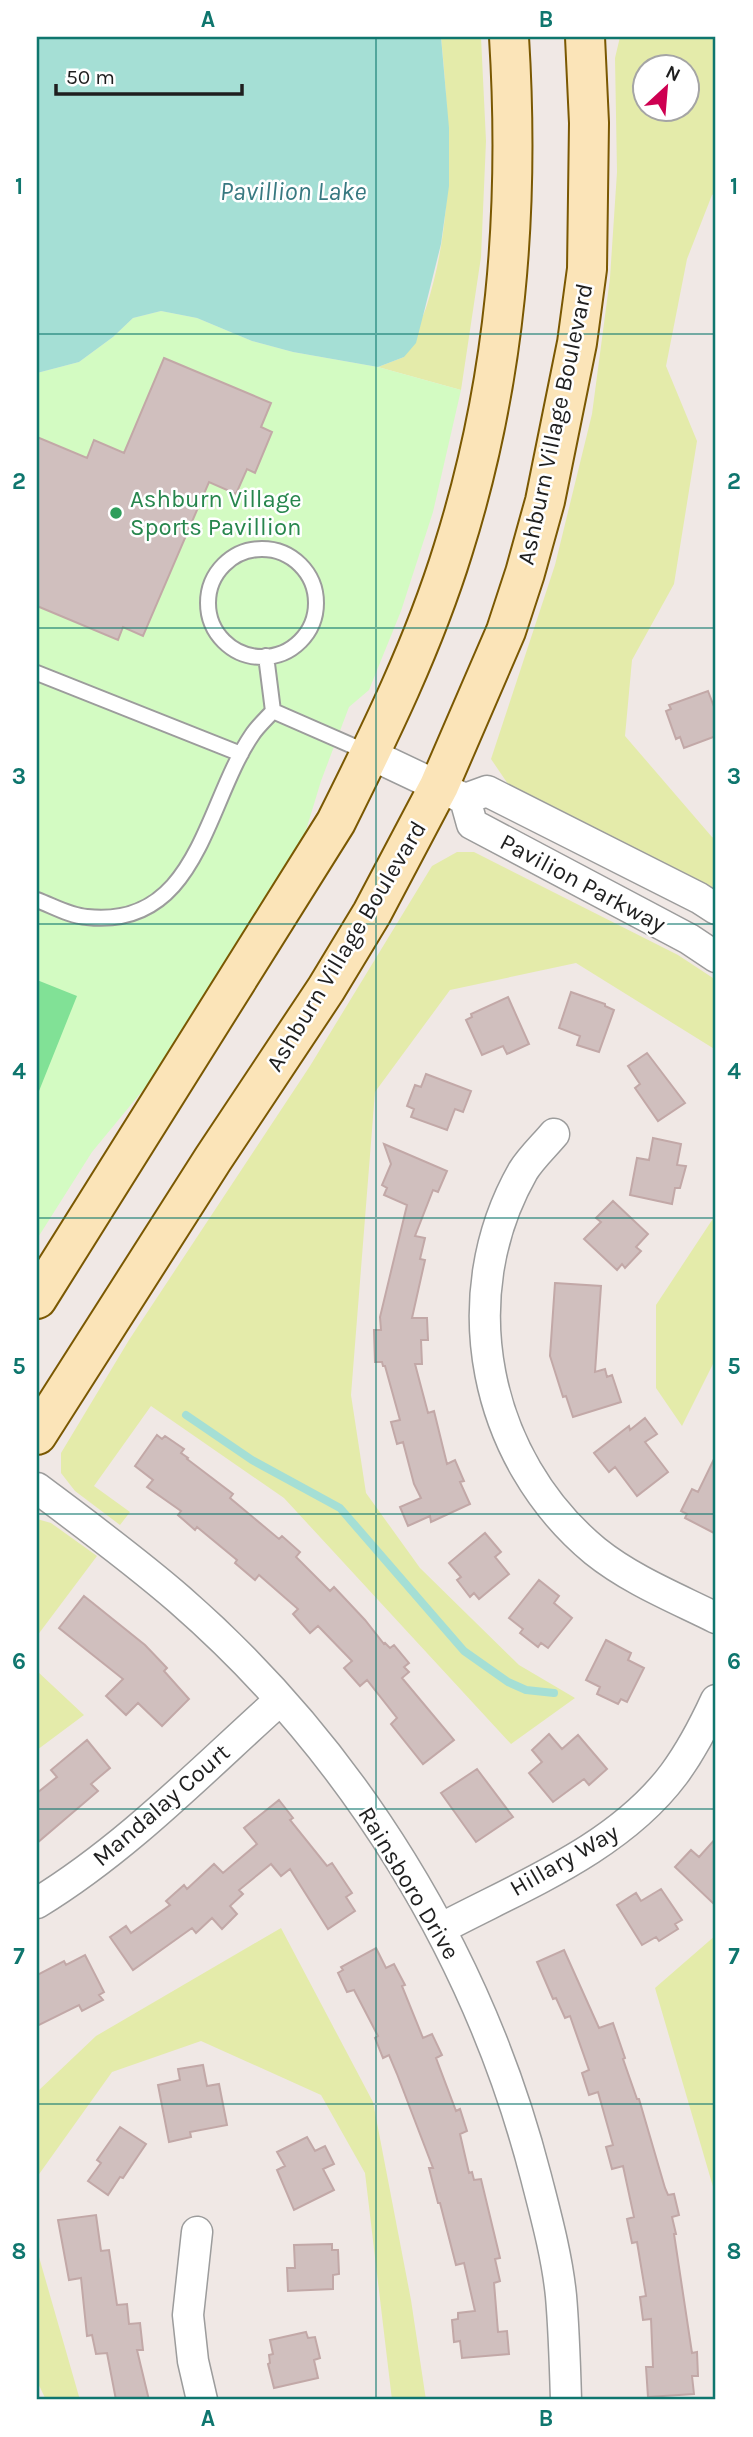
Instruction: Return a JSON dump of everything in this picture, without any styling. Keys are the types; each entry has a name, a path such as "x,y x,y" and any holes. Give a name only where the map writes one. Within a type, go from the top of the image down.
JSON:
{"main road":[{"path":"37,1299 336,822 370,754 428,622 453,550 478,458 492,392 508,280 513,107 509,37"},
{"name":"Ashburn Village Boulevard","path":"37,1435 213,1158 326,989 372,913 452,792 525,573 544,500 577,343 587,269 589,123 585,37"}],"street":[{"path":"370,754 452,792"},
{"name":"Pavilion Parkway","path":"452,792 487,792 716,908"},
{"name":"Pavilion Parkway","path":"452,792 472,824 689,939 716,957"},
{"path":"554,1134 525,1169 507,1205 494,1243 486,1283 484,1323 487,1363 496,1403 510,1441 529,1477 566,1524 596,1552 630,1575 716,1618"},
{"name":"Rainsboro Drive","path":"37,1488 119,1549 181,1601 280,1700 327,1755 374,1819 440,1929 471,1991 526,2140 546,2217 561,2294 566,2400"},
{"name":"Mandalay Court","path":"37,1903 117,1846 280,1700"},
{"name":"Hillary Way","path":"440,1929 582,1854 616,1832 647,1806 674,1775 696,1741 716,1700"},
{"path":"197,2232 188,2315 193,2361 202,2400"}],"lane":[{"path":"265,549 282,553 308,574 314,590 316,607 312,623 303,638 290,649 266,656 241,653 226,645 215,631 209,616 207,599 211,582 220,568 233,557 249,550 265,549"},
{"path":"37,900 87,917 121,916 150,907 169,890 189,867 252,735 273,711 266,656"},
{"path":"37,673 242,754"},
{"path":"273,711 370,754"}],"green space":[{"path":"441,37 481,37 486,141 481,257 461,390 378,367 404,357 426,308 442,241 448,139"},
{"path":"620,37 716,37 716,193 712,195 687,259 666,366 697,441 674,584 632,660 625,736 716,839 716,889 508,784 491,759 555,565 592,414 610,278 617,172 615,58"},
{"name":"Ashburn Village Sports Pavillion","path":"161,311 197,318 252,341 293,352 378,367 461,390 433,512 401,611 369,690 349,707 321,781 297,860 167,1061 92,1152 37,1239 37,373 79,362 133,318"},
{"path":"457,852 474,852 678,955 716,980 716,1050 576,963 450,990 375,1092 351,1395 366,1493 420,1568 519,1665 575,1698 511,1744 284,1498 151,1406 94,1486 130,1512 120,1525 75,1491 61,1473 61,1453 129,1340 310,1066 432,866"},
{"path":"37,980 77,996 37,1096"},
{"path":"716,1214 716,1358 682,1426 656,1388 656,1305"},
{"path":"37,1519 51,1523 97,1556 37,1636"},
{"path":"37,1671 84,1715 37,1750"},
{"path":"281,1928 373,2102 411,2300 426,2400 392,2400 365,2173 321,2095 201,2041 112,2072 37,2177 37,2092 96,2036"},
{"path":"716,1935 716,2197 655,1988"},
{"path":"37,2250 80,2400 46,2400 37,2381"}],"water":[{"name":"Pavillion Lake","path":"37,37 441,37 449,128 449,186 441,244 416,343 404,357 378,367 293,352 252,341 197,318 161,311 133,318 79,362 37,373"}],"building":[{"name":"Ashburn Village Sports Pavillion","path":"164,358 271,403 261,427 272,432 255,473 247,469 236,494 209,482 143,636 123,627 118,640 37,606 37,437 87,458 94,440 124,453"},
{"path":"708,691 716,712 716,736 684,748 680,737 676,739 666,711 671,709 669,705"},
{"path":"571,992 614,1010 599,1052 577,1045 580,1036 559,1028"},
{"path":"508,997 529,1044 507,1054 503,1046 482,1055 466,1020 472,1017 471,1014"},
{"path":"647,1053 685,1103 658,1121 635,1088 640,1084 628,1066"},
{"path":"426,1074 471,1091 463,1112 455,1109 447,1130 411,1117 414,1109 407,1106 415,1085 421,1087"},
{"path":"653,1138 681,1144 677,1165 686,1166 680,1188 675,1188 672,1204 630,1195 637,1158 649,1160"},
{"path":"384,1144 447,1171 438,1192 433,1190 415,1236 425,1238 420,1259 425,1260 412,1318 427,1318 428,1340 421,1340 422,1364 415,1364 428,1413 434,1411 447,1464 455,1460 464,1481 460,1482 470,1504 431,1522 430,1516 408,1526 400,1507 421,1498 414,1484 403,1442 397,1444 391,1422 400,1420 385,1366 382,1362 375,1362 374,1330 381,1330 380,1317 407,1205 384,1195 387,1188 382,1185 391,1164"},
{"path":"613,1201 648,1234 636,1247 641,1251 625,1268 622,1264 617,1270 584,1239 601,1222 596,1218"},
{"path":"555,1283 601,1286 595,1372 605,1369 607,1377 612,1375 621,1402 573,1417 566,1396 563,1397 550,1356"},
{"path":"645,1418 657,1434 645,1442 668,1472 637,1496 615,1467 609,1472 594,1453 629,1426 630,1430"},
{"path":"157,1435 162,1439 165,1436 184,1449 181,1453 187,1459 233,1494 230,1498 279,1539 282,1536 300,1552 296,1557 330,1591 334,1587 384,1644 390,1648 394,1645 409,1663 404,1667 409,1672 402,1678 454,1740 423,1764 391,1724 397,1718 367,1680 360,1686 344,1668 352,1661 318,1626 310,1633 293,1614 298,1609 259,1575 255,1580 235,1563 237,1560 178,1515 181,1511 147,1487 153,1480 135,1466"},
{"path":"716,1455 716,1534 685,1518 687,1514 681,1511 692,1489 698,1492"},
{"path":"485,1533 501,1552 495,1557 509,1574 479,1599 474,1593 470,1597 457,1580 461,1577 449,1563"},
{"path":"539,1580 559,1596 554,1603 572,1618 548,1648 541,1643 538,1647 520,1633 523,1629 509,1618"},
{"path":"84,1596 145,1645 167,1668 164,1671 189,1699 162,1726 138,1703 126,1715 106,1696 123,1679 59,1628"},
{"path":"606,1640 631,1653 628,1660 644,1668 627,1702 621,1699 618,1704 597,1694 600,1687 586,1680"},
{"path":"549,1734 562,1749 578,1735 607,1769 589,1785 584,1779 553,1802 529,1773 542,1762 532,1750"},
{"path":"87,1740 110,1768 91,1784 98,1791 37,1843 37,1793 57,1777 51,1770"},
{"path":"477,1769 513,1817 476,1842 441,1793"},
{"path":"279,1800 293,1818 290,1820 327,1866 332,1863 352,1893 346,1897 355,1911 328,1929 290,1869 281,1876 271,1864 239,1890 243,1894 230,1906 237,1914 222,1929 212,1918 196,1933 192,1928 133,1970 110,1937 126,1926 131,1933 170,1905 166,1901 184,1885 187,1889 214,1864 223,1873 257,1844 244,1828"},
{"path":"716,1838 716,1906 675,1867 691,1850 699,1857"},
{"path":"661,1889 682,1920 675,1924 678,1929 659,1941 656,1937 642,1945 617,1905 636,1893 641,1901"},
{"path":"376,1948 386,1968 394,1964 405,1985 402,1986 423,2038 432,2034 442,2055 436,2058 456,2111 460,2109 467,2131 460,2134 469,2173 472,2172 474,2180 481,2179 500,2258 495,2259 500,2281 494,2283 498,2332 507,2331 509,2354 462,2358 460,2341 454,2342 452,2320 458,2319 458,2313 475,2311 464,2263 456,2265 429,2168 433,2168 389,2055 383,2058 375,2038 378,2036 354,1990 347,1992 338,1973 343,1970 341,1967"},
{"path":"564,1950 599,2028 613,2023 665,2188 668,2195 674,2194 679,2215 672,2217 674,2234 692,2353 697,2352 698,2376 692,2376 694,2394 648,2397 646,2367 653,2367 651,2319 643,2320 640,2297 646,2296 637,2242 632,2243 627,2219 634,2217 623,2166 612,2169 606,2147 613,2145 598,2092 589,2095 582,2073 589,2070 570,2016 565,2018 556,1998 553,1999 537,1962"},
{"path":"85,1955 104,1992 99,1995 103,2000 82,2011 79,2005 37,2026 37,1975 64,1961 66,1965"},
{"path":"203,2065 207,2086 219,2084 227,2125 190,2132 191,2137 169,2142 158,2085 180,2080 178,2069"},
{"path":"120,2127 146,2144 108,2195 88,2181 101,2163 97,2160"},
{"path":"307,2137 315,2151 325,2146 334,2164 323,2169 334,2190 294,2210 277,2170 285,2166 277,2152"},
{"path":"96,2215 101,2251 109,2250 117,2305 127,2304 129,2324 140,2323 143,2350 137,2350 149,2400 116,2400 107,2353 96,2354 92,2335 87,2336 81,2278 69,2280 58,2220"},
{"path":"332,2244 332,2250 338,2250 339,2274 333,2275 333,2289 288,2291 287,2268 295,2268 294,2245"},
{"path":"306,2332 308,2338 315,2337 320,2358 314,2360 318,2378 274,2388 268,2364 269,2355 273,2354 270,2340"}],"waterway":[{"path":"186,1415 252,1460 340,1508 464,1651 508,1682 526,1690 554,1693"}],"place":[{"name":"Ashburn Village Sports Pavillion","path":"116,513"}]}
